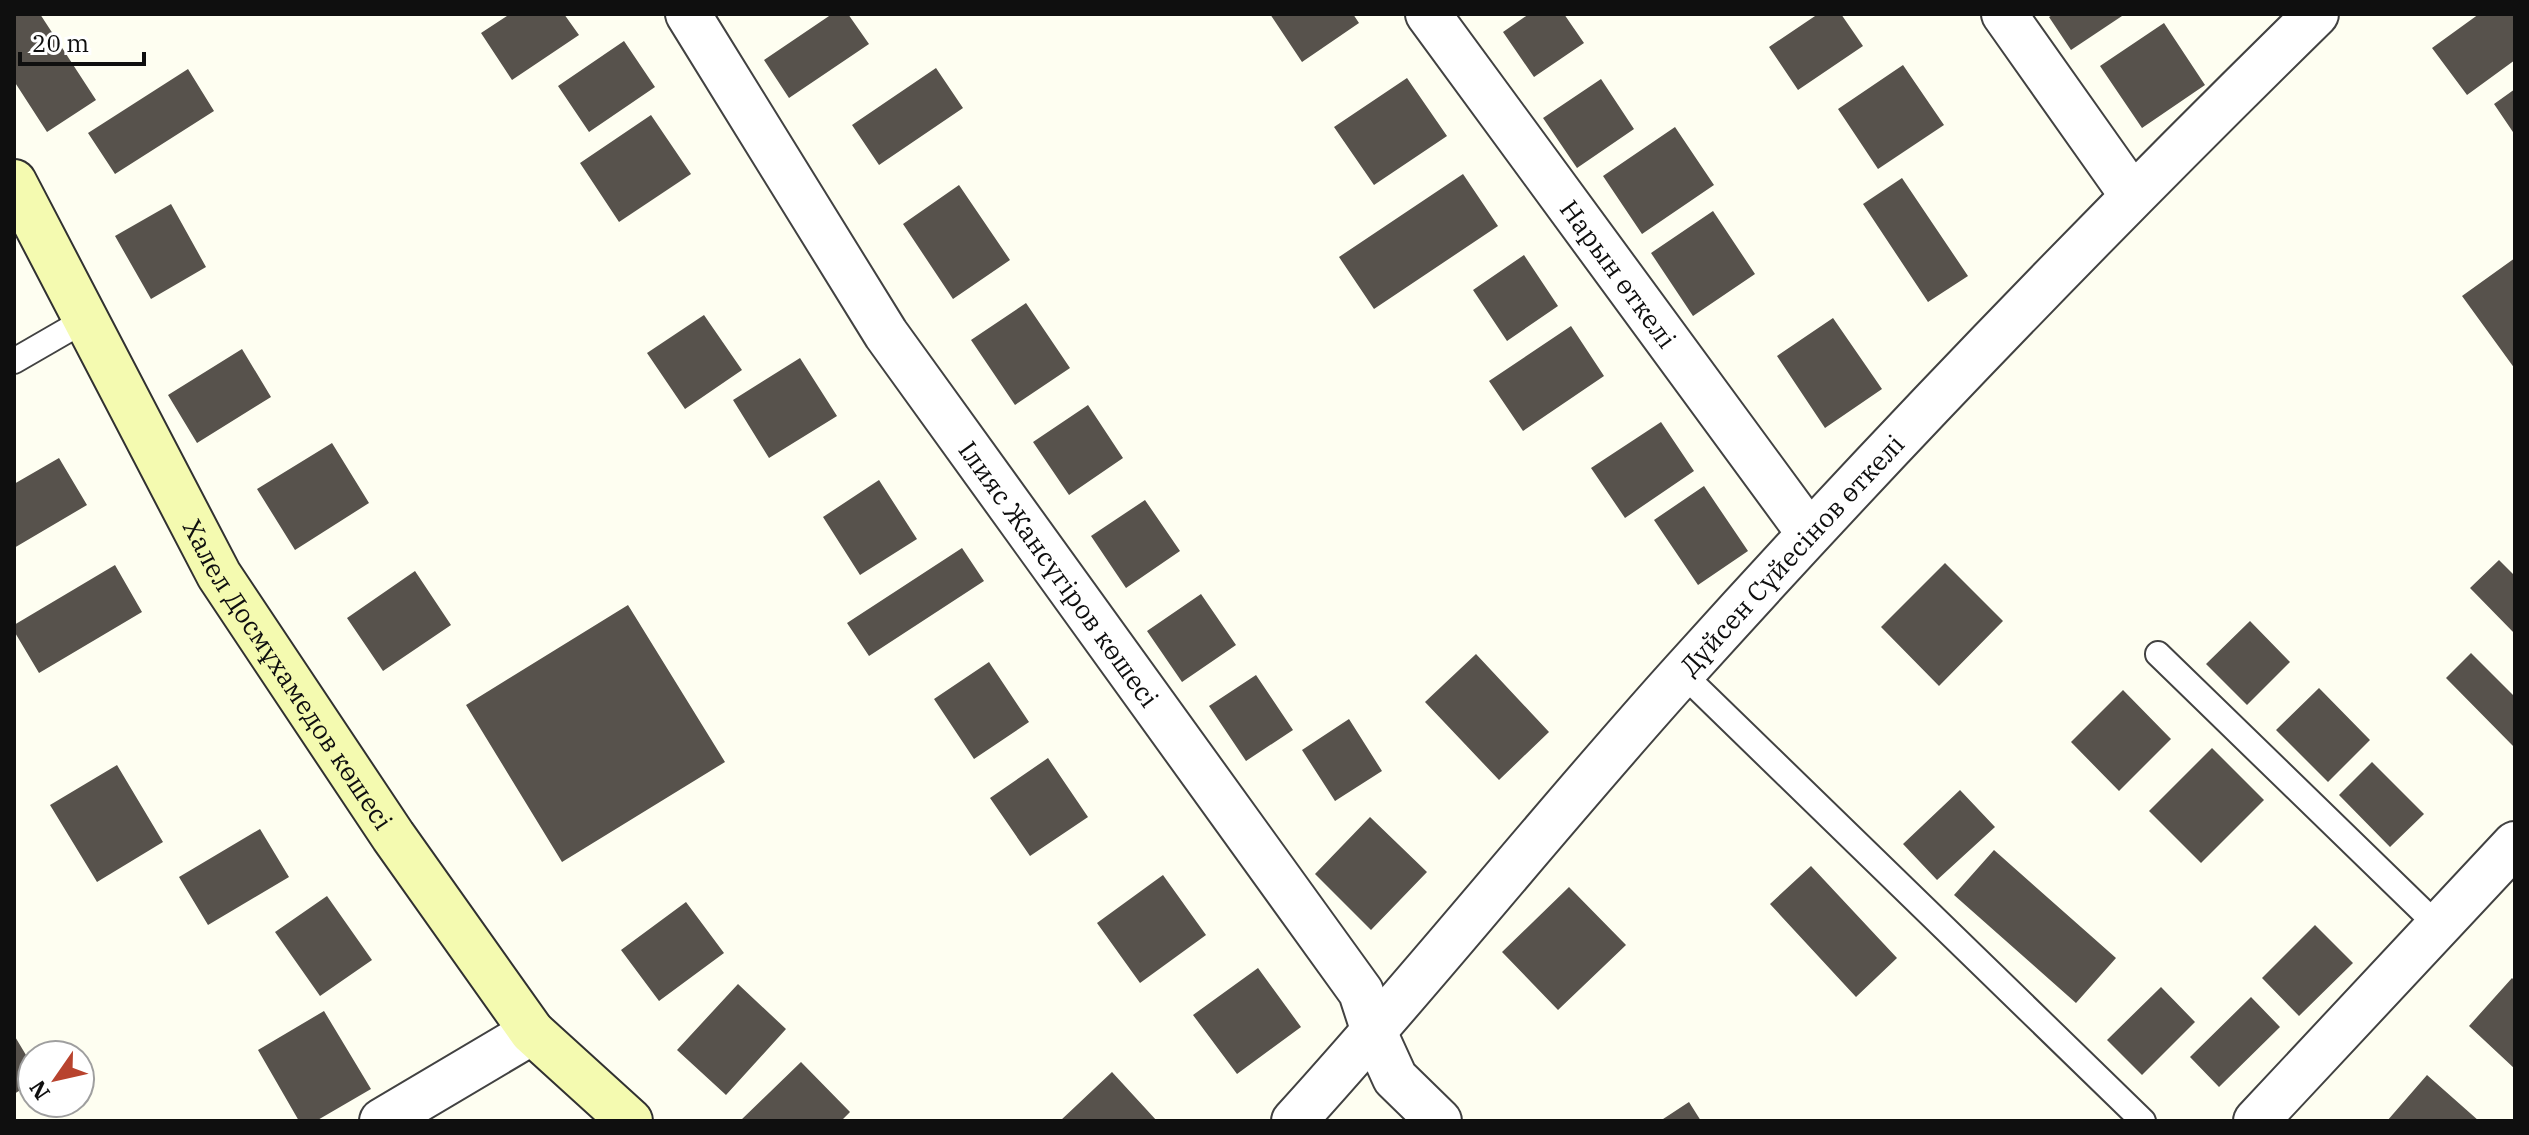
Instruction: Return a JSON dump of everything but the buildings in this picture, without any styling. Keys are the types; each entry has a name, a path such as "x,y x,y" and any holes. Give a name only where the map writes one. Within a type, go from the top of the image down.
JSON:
{"street":[{"name":"Ілияс Жансүгіров көшесі","path":"688,14 886,334 1361,992 1374,1032 1395,1078 1439,1121"},
{"name":"Нарын өткелі","path":"1428,14 1809,533"},
{"path":"2004,14 2132,195"},
{"name":"Дүйсен Сүйесінов өткелі","path":"1294,1121 1682,673 1809,533 2132,195 2316,14"},
{"name":"Халел Досмұхамедов көшесі","path":"15,188 219,575 393,836 532,1032 630,1121"},
{"path":"2256,1121 2515,844"},
{"path":"382,1121 532,1032"}],"lane":[{"path":"14,361 85,320"},
{"path":"2158,654 2438,926"},
{"path":"1682,673 2143,1121"}]}
